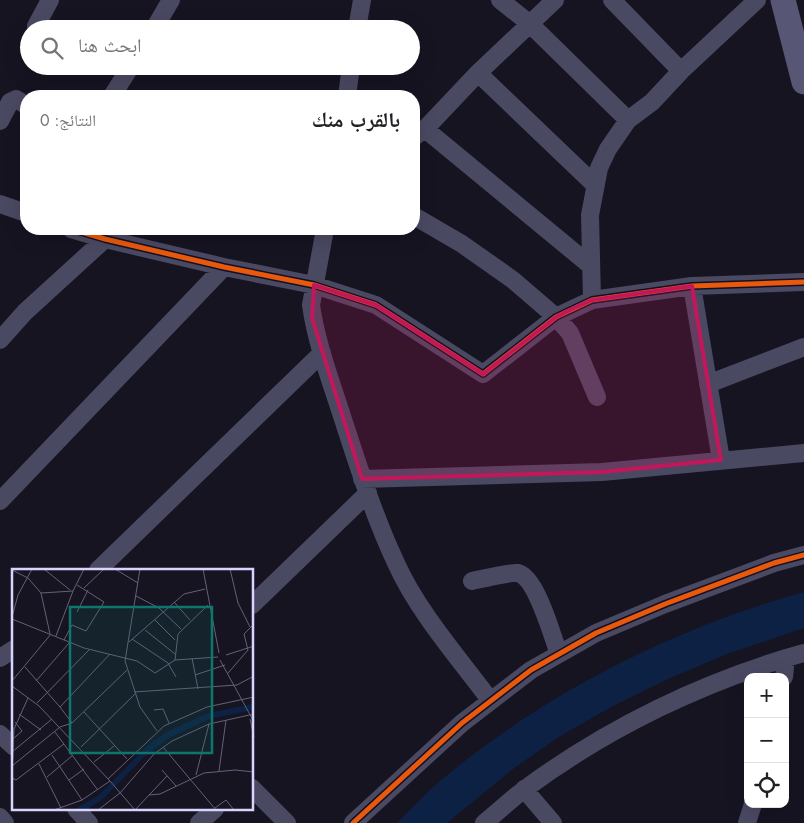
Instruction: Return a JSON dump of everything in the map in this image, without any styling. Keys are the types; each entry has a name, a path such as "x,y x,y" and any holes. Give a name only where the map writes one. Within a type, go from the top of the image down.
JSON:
{"street":[{"path":"39,20 50,0"},
{"path":"159,20 171,0"},
{"path":"359,20 362,0"},
{"path":"500,0 529,23 628,120"},
{"path":"555,0 478,73 420,133 590,266"},
{"path":"612,0 681,71"},
{"path":"592,300 590,214 594,184 608,149 628,120 652,102 681,71 757,0"},
{"path":"783,0 804,82"},
{"path":"478,73 594,184"},
{"path":"116,90 125,75"},
{"path":"348,90 350,75"},
{"path":"0,121 10,102 16,99 20,101"},
{"path":"0,204 20,211"},
{"path":"420,220 462,244 513,280 556,317 570,333 597,397"},
{"path":"91,235 224,267 314,285 376,305 483,374 556,317 592,300 692,286 804,282"},
{"path":"324,235 311,305 322,353 365,486 396,564 419,603 490,700"},
{"path":"0,340 24,312 104,239"},
{"path":"0,501 224,267"},
{"path":"692,286 721,460"},
{"path":"708,384 804,347"},
{"path":"99,569 322,353"},
{"path":"254,603 365,486 658,468 721,460 804,453"},
{"path":"353,823 462,723 531,670 596,634 665,604 774,562 804,555"},
{"path":"472,581 517,573 526,578 535,590 559,654"},
{"path":"484,823 524,789 575,755 631,722 735,675 804,653"},
{"path":"784,673 786,658"},
{"path":"0,734 12,745"},
{"path":"524,789 553,823"},
{"path":"254,790 287,823"},
{"path":"747,823 752,808"},
{"path":"77,810 89,823"},
{"path":"198,823 214,810"},
{"path":"0,817 5,823"}],"highlighted area":[{"path":"314,285 376,305 483,374 556,317 592,300 692,286 721,460 602,472 362,479 312,318"}],"water":[{"path":"804,592 804,628 727,654 668,679 611,707 557,738 513,769 447,823 397,823 423,796 480,749 567,692 612,667 706,625"}],"cycle path":[{"path":"91,235 224,267 314,285 376,305 483,374 556,317 592,300 692,286 804,282"},
{"path":"353,823 462,723 531,670 596,633 665,604 774,563 804,555"}]}
